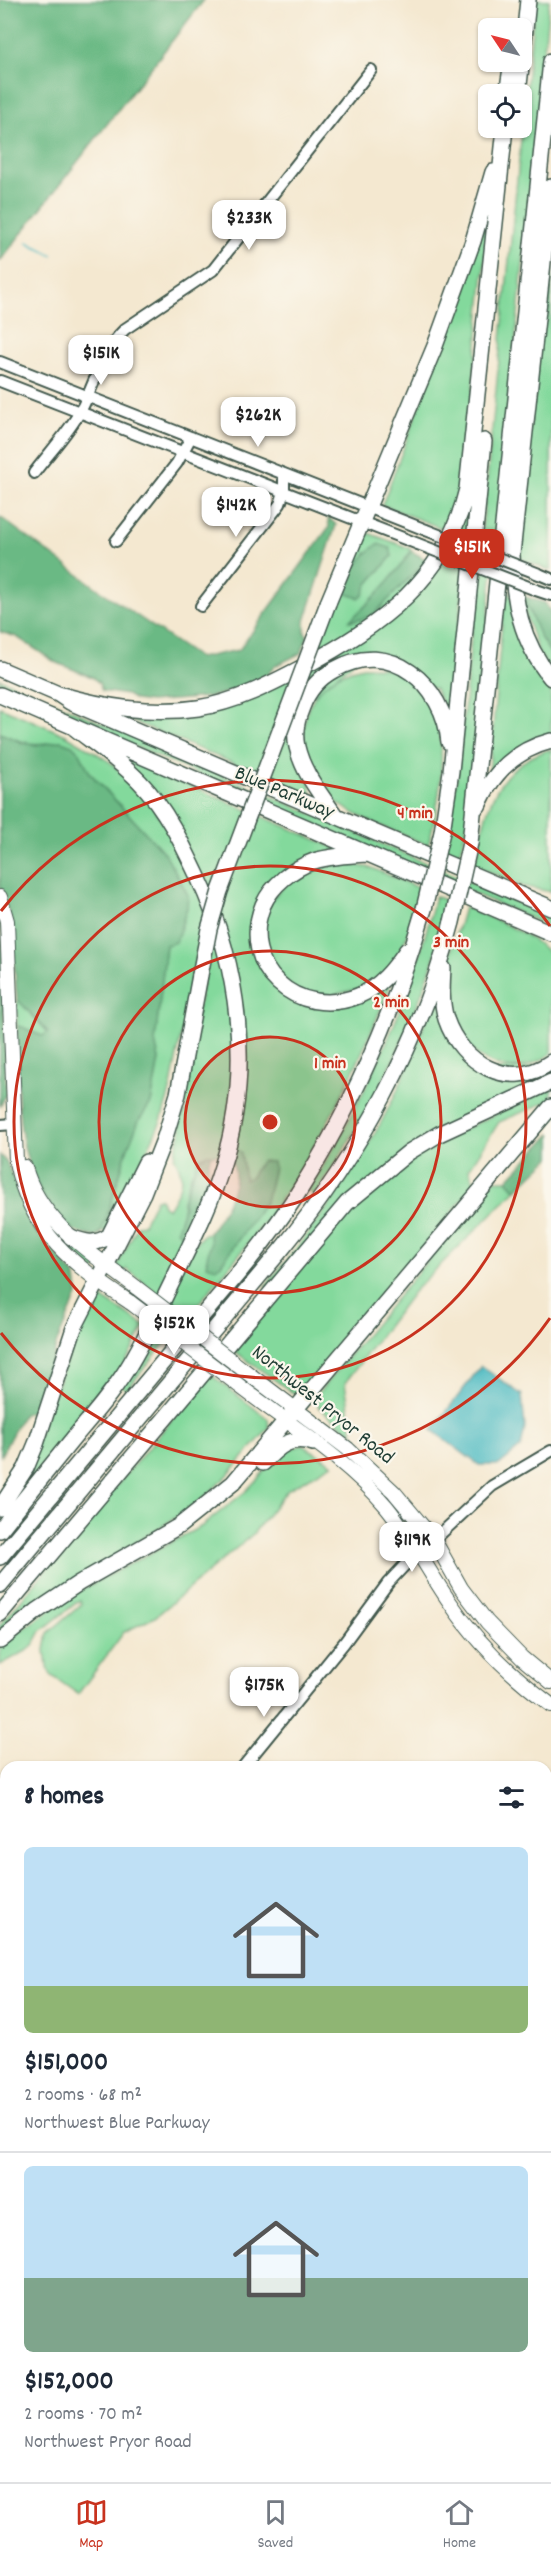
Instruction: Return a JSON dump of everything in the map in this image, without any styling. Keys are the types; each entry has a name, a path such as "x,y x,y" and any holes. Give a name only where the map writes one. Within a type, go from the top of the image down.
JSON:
{"highway":[{"path":"518,18 521,0"},
{"path":"526,18 528,0"},
{"path":"0,1585 281,1250 325,1194 363,1133 400,1061 432,985 452,922 474,817 551,61"},
{"path":"0,1508 26,1468 71,1337 143,1193 172,1111 220,891 328,603 435,346 473,241 501,138"},
{"path":"58,694 98,705 146,711 196,708 227,702 273,683 363,633 403,601 420,583 447,543 457,523 467,489 502,138"},
{"path":"0,1557 245,1264 297,1195 365,1073 388,1018 424,909 442,832 451,771 514,138"},
{"path":"551,187 512,554 515,603 521,623 529,645 551,678"},
{"path":"334,814 307,774 297,745 296,730 305,700 313,687 327,674 342,665 356,660 383,660 412,672 425,684 435,696 443,715 448,732 451,771"},
{"name":"Blue Parkway","path":"0,669 58,694 70,702 551,908"},
{"name":"Blue Parkway","path":"0,695 551,933"},
{"path":"0,1530 108,1396 143,1341 207,1209 223,1165 237,1096 238,1030 234,992 226,952 207,897 173,827 160,806 140,782 115,759 72,726"},
{"path":"474,817 489,785 501,769 525,750 551,741"},
{"path":"371,854 313,861 275,885 259,916 256,936 259,954 268,971 279,985 307,1000 341,1000 357,996 377,986 401,959 417,934"},
{"path":"524,896 551,895"},
{"path":"532,924 551,945"},
{"path":"446,944 442,999 446,1018 455,1038 467,1054 481,1066 497,1073 527,1073 551,1062"},
{"path":"0,1614 347,1203 409,1152 439,1134 551,1082"},
{"path":"0,1641 37,1611 79,1583 179,1526 214,1500 249,1466 551,1107"},
{"path":"71,1237 90,1243 103,1240 113,1231 172,1111"},
{"path":"141,1548 180,1530 217,1507 287,1442 300,1439 313,1443"}],"main road":[{"name":"Northwest Pryor Road","path":"0,897 7,921 7,1124 25,1198 31,1210 57,1247 97,1281 237,1384 366,1485 405,1530 471,1631 508,1670 551,1705"},
{"name":"Northwest Pryor Road","path":"7,1124 28,1179 40,1203 71,1237 297,1409 370,1468 394,1492 434,1540 461,1588 487,1622 522,1658 551,1682"}],"street":[{"path":"34,473 80,412 103,357 115,338 220,263 371,70"},
{"path":"0,362 551,579"},
{"path":"0,381 551,596"},
{"path":"116,541 177,463 191,437"},
{"path":"201,606 280,504 284,492 284,474"},
{"path":"248,1761 344,1643 388,1583 418,1551 434,1540 492,1486 551,1451"}],"green space":[{"path":"0,0 204,0 0,261"},
{"path":"535,0 549,0 468,821 459,858 445,851 458,770 521,138 532,138 532,84 527,84 528,72 532,72"},
{"path":"491,197 464,483 449,531 382,505 433,370"},
{"path":"551,225 551,571 517,557"},
{"path":"472,496 449,719 435,689 361,656 297,708 312,796 115,714 203,712 385,623"},
{"path":"0,517 101,591 199,658 239,650 329,527 328,517 336,525 305,621 305,633 308,636 301,653 275,666 264,678 229,692 209,697 150,702 102,691 99,683 92,677 55,662 17,637 0,632"},
{"path":"368,533 409,548 412,552 382,591 351,621 374,614 427,560 432,562 399,600 313,657 362,539","holes":["366,553 392,556 367,585 346,587"]},
{"path":"378,544 390,548 392,556 367,585 364,594 359,598 347,594 351,573 361,559"},
{"path":"411,551 427,560 374,614 349,621 383,588"},
{"path":"505,589 509,591 543,677 551,687 551,738 489,775"},
{"path":"519,595 523,596 540,637 551,654 551,671 539,654"},
{"path":"523,596 545,603 551,613 551,654 540,637"},
{"path":"363,667 395,671 417,684 432,705 439,731 441,760 439,790 428,845 351,812 329,796 312,769 306,752 304,735 305,719 310,704 318,692 330,681 345,672"},
{"path":"0,679 551,917 551,927 0,688"},
{"path":"0,707 66,735 93,751 110,762 146,796 169,832 206,908 170,1091 161,1121 110,1228 96,1237 108,1213 127,1150 139,1120 151,1103 159,1059 155,1042 166,944 176,942 187,908 166,855 90,773 80,754 61,741 30,743 0,733"},
{"path":"0,733 23,743 38,745 61,741 72,745 80,753 90,773 166,855 188,895 187,908 176,942 166,945 155,1042 159,1059 151,1103 139,1120 127,1150 102,1230 96,1237 74,1230 58,1215 43,1195 32,1173 25,1150 18,1101 17,1026 43,1036 48,1032 17,999 11,921 0,886"},
{"path":"551,749 551,892 522,886 474,865 488,809 504,780 515,767"},
{"path":"122,756 347,853 283,875 253,942 300,1003 390,981 391,984 366,1044 307,1159 271,1213 236,1258 127,1390 120,1385 192,1247 204,1234 209,1233 213,1244 206,1261 221,1264 266,1201 274,1167 257,1166 251,1177 245,1180 232,1150 242,1049 205,885"},
{"path":"340,863 372,868 419,888 411,927 398,955 383,975 343,997 298,994 266,960 263,929 265,913 278,893 296,878"},
{"path":"435,896 449,902 427,980 412,1018 358,1127 315,1196 308,1191 329,1157 384,1049 413,974"},
{"path":"464,907 522,933 551,955 551,1054 537,1062 510,1067 485,1060 465,1041 454,1021 450,1012 447,978 451,951"},
{"path":"0,916 6,1095 0,1107"},
{"path":"213,928 224,971 231,1017 233,1064 229,1108 219,1154 203,1158 191,1177 183,1201 179,1229 180,1234 188,1234 160,1296 127,1269 124,1272 117,1266 138,1225 143,1224 156,1199 160,1198 163,1206 168,1209 176,1196 180,1183 180,1171 174,1157 181,1130 179,1121 188,1108 180,1101"},
{"path":"436,994 483,1071 551,1066 551,1077 425,1137 268,1287 265,1286 336,1196 367,1147 400,1084"},
{"path":"17,999 48,1032 44,1036 17,1026"},
{"path":"551,1088 551,1100 499,1122 469,1169 475,1184 323,1369 299,1392 293,1393 230,1348 319,1241 377,1183 435,1143"},
{"path":"551,1134 551,1157 516,1190 507,1180"},
{"path":"236,1149 241,1153 245,1180 251,1177 261,1161 273,1162 274,1167 266,1201 216,1268 207,1265 211,1242 209,1233 226,1207 234,1186 234,1166 229,1157 232,1150"},
{"path":"211,1154 208,1165 209,1173 186,1234 180,1234 177,1230 184,1207 183,1201 198,1159"},
{"path":"0,1155 7,1163 33,1228 76,1277 78,1294 57,1342 39,1409 23,1414 0,1457"},
{"path":"19,1162 98,1265 95,1271 48,1231"},
{"path":"494,1180 507,1180 516,1190 413,1292 345,1383 353,1434 322,1410 322,1407 319,1408 317,1400 319,1392"},
{"path":"99,1296 145,1326 124,1365 12,1503 72,1346"},
{"path":"210,1374 268,1419 269,1428 227,1476 197,1504 52,1596 0,1634 0,1625"},
{"path":"303,1445 333,1464 287,1490 253,1534 155,1617 124,1632 78,1694 51,1675 47,1667 45,1650 48,1633 82,1604 80,1600 41,1631 33,1646 0,1665 0,1645 73,1594 202,1526 246,1491 284,1450"}],"water":[{"path":"481,1366 522,1395 525,1428 521,1447 499,1465 479,1465 432,1430"}],"waterway":[{"path":"27,242 52,255"}]}
